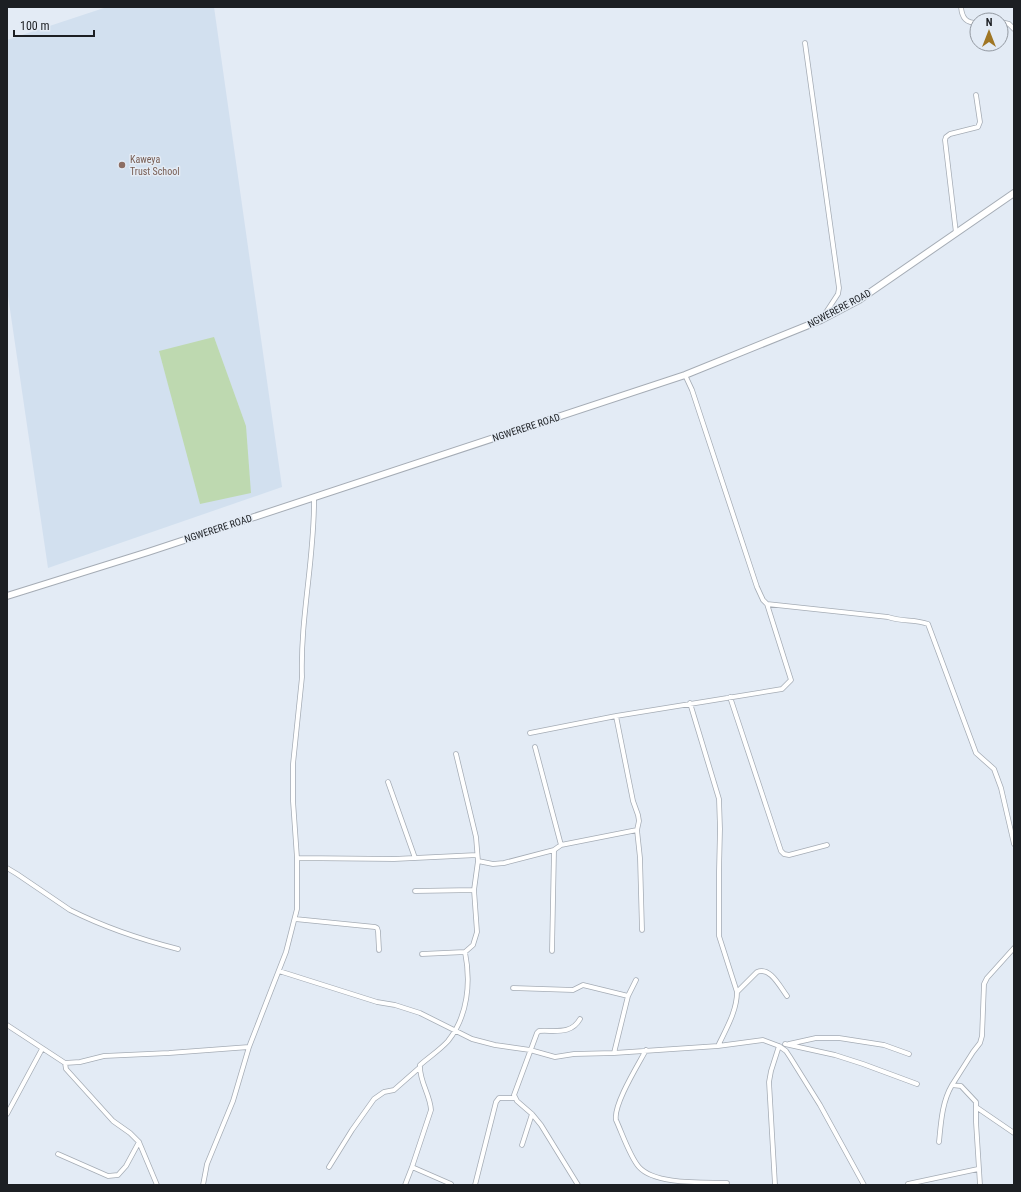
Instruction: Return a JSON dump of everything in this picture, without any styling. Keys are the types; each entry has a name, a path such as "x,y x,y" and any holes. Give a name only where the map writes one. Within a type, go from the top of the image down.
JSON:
{"main road":[{"name":"NGWERERE ROAD","path":"7,596 148,552 685,375 821,320 859,300 1014,193"}],"street":[{"path":"961,7 962,15 969,22"},
{"path":"805,43 839,288 838,294 821,320"},
{"path":"956,233 945,140 950,134 978,127 980,122 976,94"},
{"path":"530,733 690,703 782,689 791,680 766,604 757,587 692,390 685,375"},
{"path":"203,1185 207,1164 233,1101 249,1046 286,952 297,909 297,858 292,764 302,677 314,497"},
{"path":"766,604 888,617 898,621 917,620 928,624 976,753 994,769 1014,844"},
{"path":"730,697 781,851 784,854 789,855 827,846"},
{"path":"690,703 719,800 720,936 737,992 737,1001 718,1046"},
{"path":"616,716 639,821 637,830 640,858 642,930"},
{"path":"535,747 561,845"},
{"path":"422,954 465,952 473,945 477,932 474,890 478,861 476,837 456,754"},
{"path":"388,782 415,858"},
{"path":"478,861 492,864 504,864 554,850 561,845 637,830"},
{"path":"552,951 554,850"},
{"path":"297,858 415,858 477,855"},
{"path":"7,868 70,910 130,936 178,949"},
{"path":"415,891 474,890"},
{"path":"295,919 375,927 378,931 379,950"},
{"path":"939,1142 942,1111 946,1094 980,1043 982,1036 984,984 987,978 1014,948"},
{"path":"329,1167 352,1130 374,1099 384,1092 394,1090 420,1068 420,1065 449,1040 455,1030 467,998 468,971 465,952"},
{"path":"737,992 757,972 766,970 771,974 787,996"},
{"path":"279,971 377,1002 410,1009 476,1040 494,1045 530,1050 555,1057 574,1054 614,1053 718,1046 763,1040 779,1046 786,1051 820,1105 864,1185"},
{"path":"614,1053 628,996 636,980"},
{"path":"513,988 573,990 583,985 628,996"},
{"path":"515,1098 514,1095 530,1050 539,1031 571,1029 576,1026 580,1019"},
{"path":"7,1025 65,1063 80,1062 108,1055 169,1053 249,1046"},
{"path":"779,1046 816,1038 840,1038 884,1045 909,1054"},
{"path":"785,1044 835,1055 917,1084"},
{"path":"775,1185 769,1082 779,1046"},
{"path":"7,1114 42,1049"},
{"path":"646,1050 621,1098 615,1114 616,1120 639,1168 650,1174 670,1181 727,1183"},
{"path":"65,1063 66,1069 107,1115 139,1142 157,1185"},
{"path":"405,1185 431,1110 421,1079 420,1068"},
{"path":"952,1085 961,1086 976,1102 978,1169 980,1185"},
{"path":"475,1185 497,1099 501,1097 515,1098 532,1114 541,1125 578,1185"},
{"path":"976,1107 1014,1132"},
{"path":"522,1145 532,1114"},
{"path":"58,1154 108,1176 118,1175 126,1166 139,1142"},
{"path":"412,1167 451,1184"},
{"path":"908,1184 978,1169"}],"shaded area":[{"name":"Kaweya Trust School","path":"107,7 214,7 282,487 48,568 7,289 7,40"}],"green space":[{"path":"214,337 246,426 251,493 200,504 159,351"}],"place":[{"name":"Kaweya Trust School","path":"122,165"}]}
